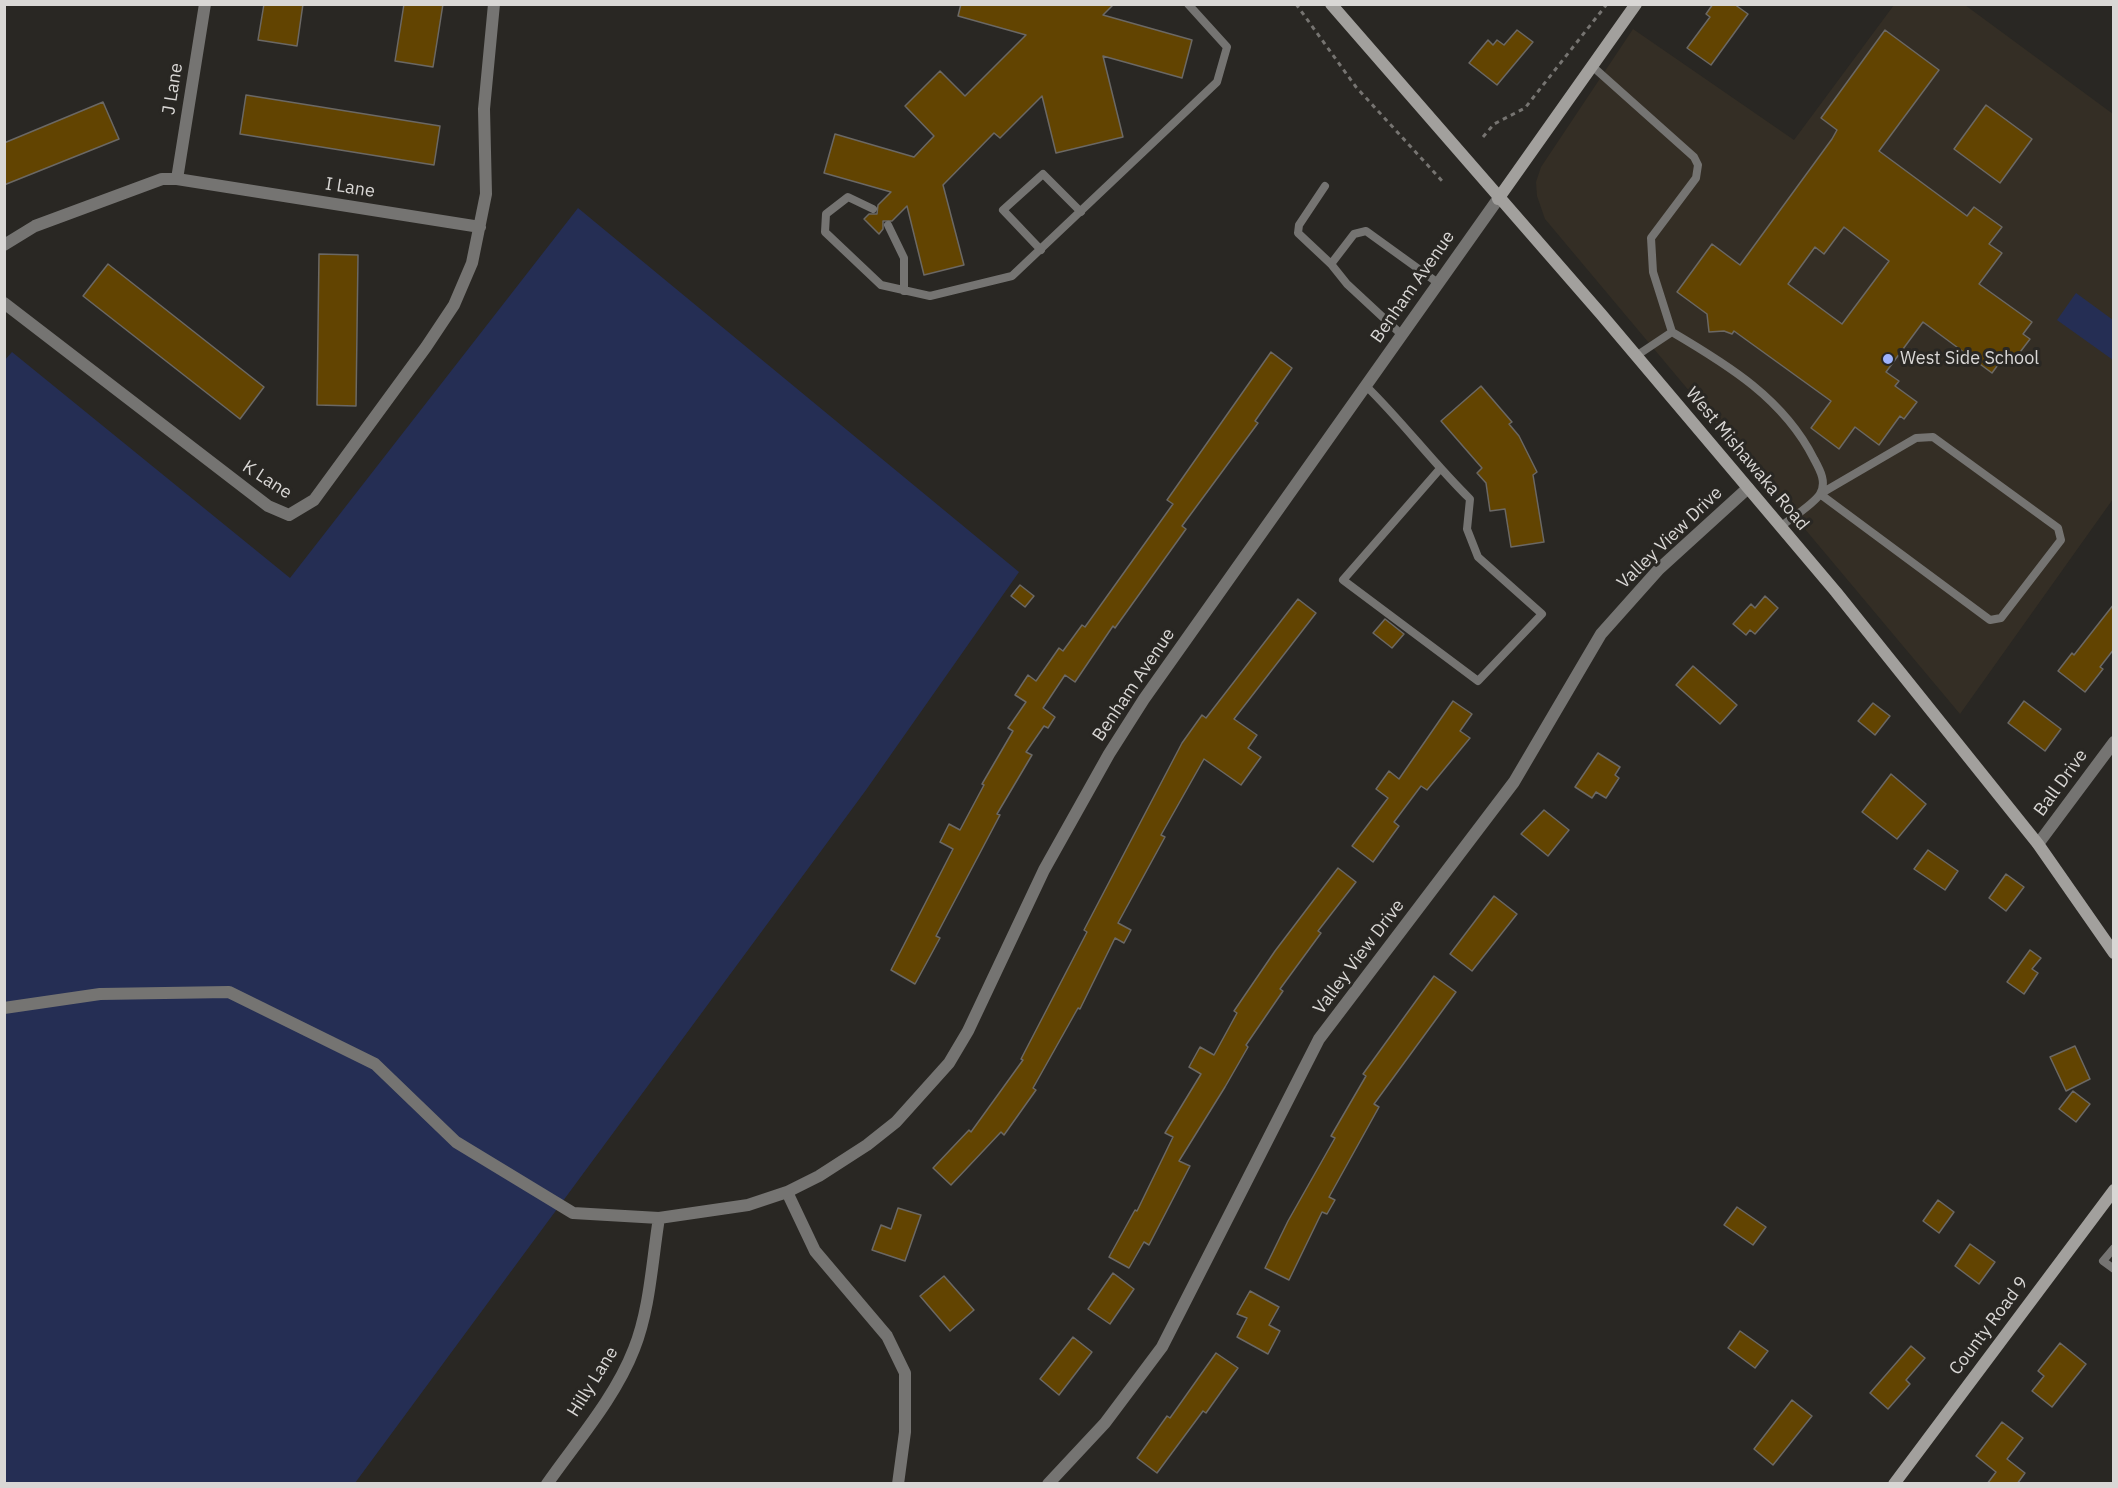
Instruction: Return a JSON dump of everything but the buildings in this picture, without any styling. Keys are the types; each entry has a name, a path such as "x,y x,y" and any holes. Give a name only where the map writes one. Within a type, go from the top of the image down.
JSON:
{"main road":[{"name":"West Mishawaka Road","path":"1331,4 1748,488 2038,844 2114,953"},
{"name":"Benham Avenue","path":"1498,198 1636,4"},
{"name":"County Road 9","path":"1894,1484 2114,1190"}],"street":[{"name":"J Lane","path":"177,179 205,4"},
{"path":"480,227 486,194 484,109 494,4"},
{"name":"I Lane","path":"4,245 35,226 124,191 162,179 177,179 480,227"},
{"name":"Benham Avenue","path":"4,1008 100,994 229,992 375,1064 456,1142 573,1213 659,1218 748,1204 786,1192 819,1176 867,1145 896,1122 949,1063 968,1031 1044,870 1109,753 1144,699 1498,198"},
{"name":"K Lane","path":"4,303 268,506 289,515 314,500 454,305 472,263 480,227"},
{"name":"Valley View Drive","path":"1048,1484 1105,1423 1162,1347 1319,1040 1514,782 1600,634 1659,569 1748,488"},
{"name":"Ball Drive","path":"2038,844 2114,742"},
{"path":"786,1192 815,1251 887,1336 905,1373 904,1432 898,1484"},
{"name":"Hilly Lane","path":"547,1484 621,1377 635,1347 645,1308 659,1218"}],"lane":[{"path":"873,209 848,197 826,214 825,232 881,285 930,296 1012,276 1218,82 1227,47 1188,4"},
{"path":"1592,66 1694,157 1698,165 1696,178 1650,238 1653,272 1672,332 1728,364 1773,402 1802,435 1823,478 1820,494"},
{"path":"1041,250 1003,210 1043,174 1081,212"},
{"path":"1325,186 1299,225 1298,233 1331,264 1347,284 1402,335"},
{"path":"888,225 904,258 904,291"},
{"path":"1331,264 1354,234 1366,231 1438,284"},
{"path":"1636,356 1672,332"},
{"path":"1366,386 1403,422 1439,470 1470,499 1467,529 1478,557 1542,614 1478,681 1343,580 1439,470"},
{"path":"1780,527 1820,494 1916,438 1933,437 2058,528 2061,540 2001,618 1990,620 1820,494"},
{"path":"2114,1248 2103,1261 2114,1269"}],"path":[{"path":"1296,4 1356,87 1444,183"},
{"path":"1483,137 1494,124 1525,108 1607,4"}],"shaded area":[{"name":"West Side School","path":"1894,5 1965,5 2113,114 2113,499 1960,714 1545,219 1537,196 1536,182 1541,167 1633,29 1794,140"},
{"path":"578,208 1019,572 866,790 355,1483 5,1483 4,361 12,352 290,578"},
{"path":"2076,293 2113,320 2113,360 2057,320"}],"place":[{"name":"West Side School","path":"1888,359"}]}
